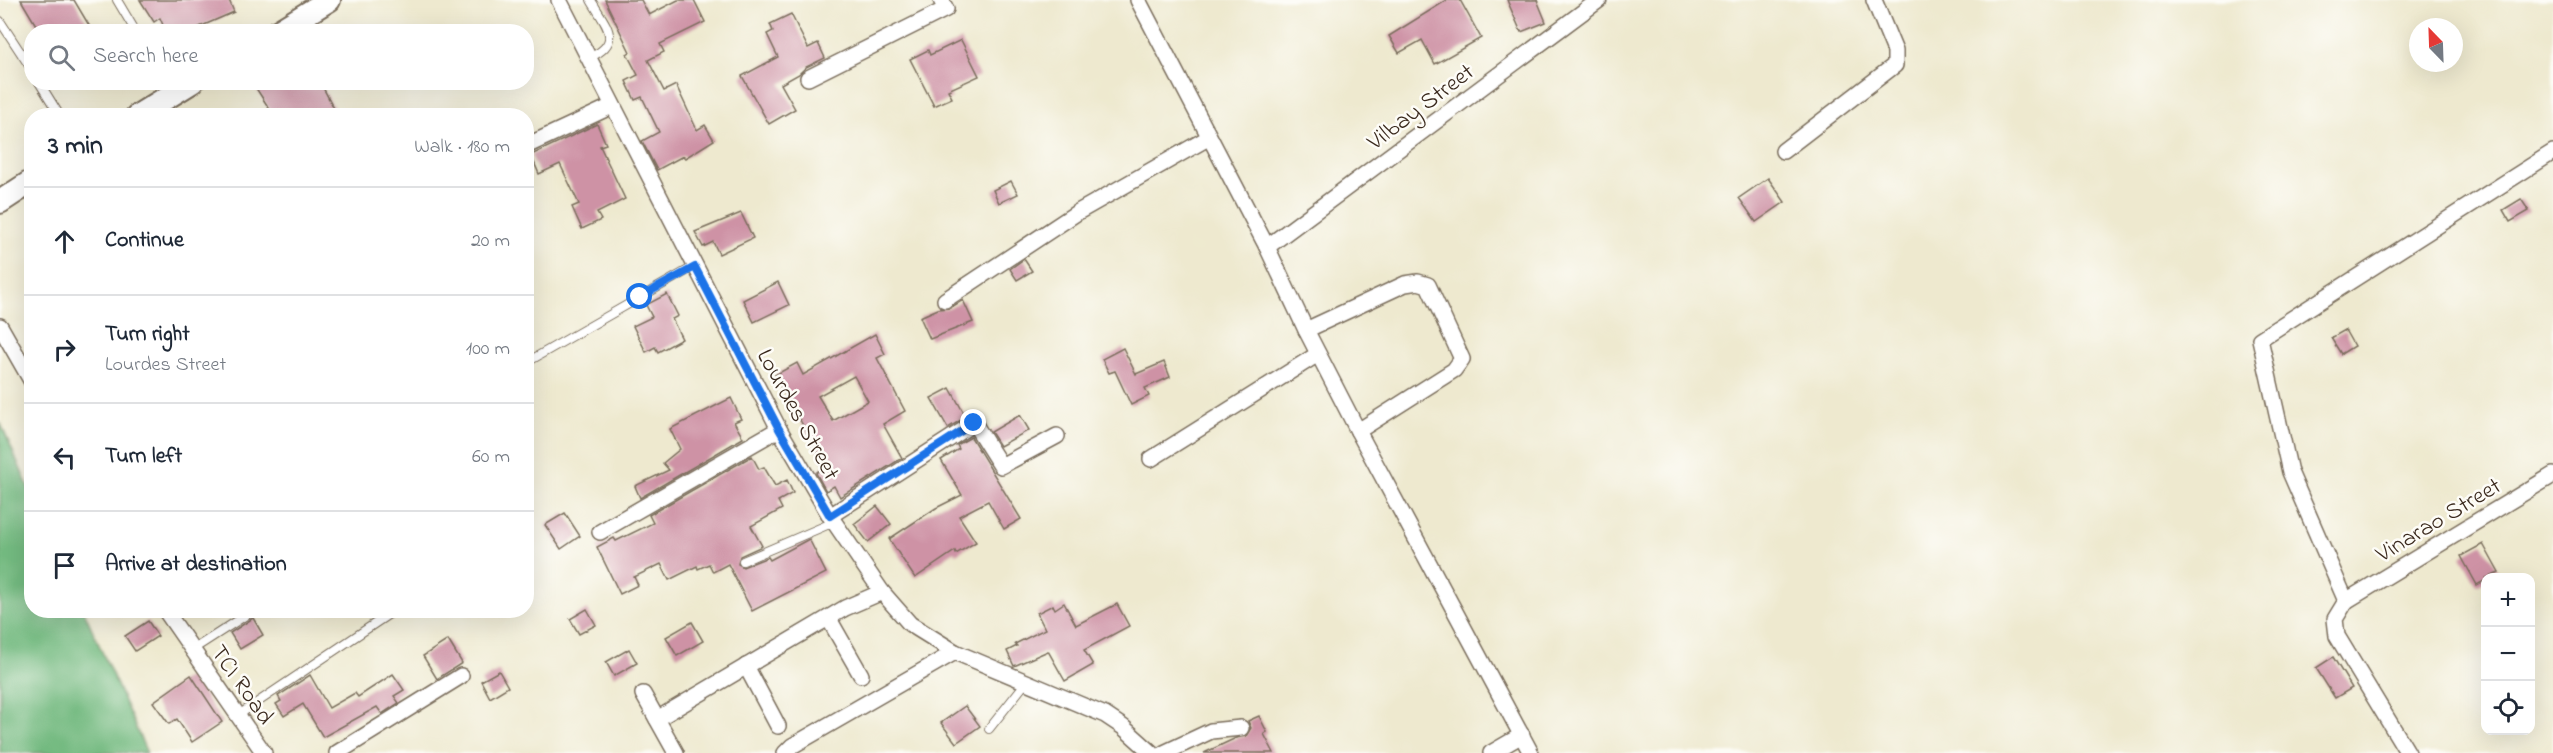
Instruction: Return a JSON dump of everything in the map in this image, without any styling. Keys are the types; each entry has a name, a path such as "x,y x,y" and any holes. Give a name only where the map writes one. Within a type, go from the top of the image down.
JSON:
{"main road":[{"path":"290,24 329,0"},
{"path":"148,108 173,90"},
{"path":"0,202 24,186"}],"street":[{"name":"Lourdes Street","path":"559,0 779,429 832,519 882,592 910,624 955,652 1105,715 1123,727 1152,753"},
{"path":"808,78 946,9 941,0"},
{"path":"1138,0 1208,138 1267,247 1318,354 1531,753"},
{"name":"Vilbay Street","path":"1267,247 1599,0"},
{"path":"1783,151 1895,65 1894,51 1874,0"},
{"path":"534,142 612,106"},
{"path":"945,300 1078,212 1208,138"},
{"path":"2408,753 2337,636 2335,619 2346,601 2290,472 2260,339 2553,152"},
{"path":"1306,330 1405,284 1418,282 1428,285 1462,359 1454,370 1358,430"},
{"path":"0,326 24,368"},
{"path":"1151,459 1318,354"},
{"path":"832,519 974,423 1001,466 1057,436"},
{"path":"600,532 779,429"},
{"name":"Vinarao Street","path":"2346,601 2553,475"},
{"path":"657,719 845,608 882,592"},
{"name":"TCI Road","path":"170,618 264,753"},
{"path":"829,619 861,675"},
{"path":"785,753 792,746 955,652"},
{"path":"746,666 778,726"},
{"path":"337,753 461,675"},
{"path":"643,694 676,753"},
{"path":"1164,753 1211,731 1241,728"},
{"path":"1491,753 1522,735"}],"lane":[{"path":"117,0 131,24"},
{"path":"589,58 603,52 610,44 610,35 591,0"},
{"path":"0,21 24,58"},
{"path":"44,90 55,108"},
{"path":"534,358 695,267"},
{"path":"743,561 832,519"},
{"path":"192,650 242,618"},
{"path":"237,716 383,618"},
{"path":"989,729 1027,681"}],"green space":[{"path":"0,422 24,477 24,618 87,618 147,753 0,753"}],"building":[{"path":"21,0 74,0 88,24 35,24"},
{"path":"140,0 229,0 234,12 206,24 163,24 160,18 154,22"},
{"path":"605,0 641,0 649,15 678,0 694,0 705,22 660,44 664,52 648,60 664,91 676,85 697,130 705,125 714,140 685,158 683,156 657,170 642,141 659,132 642,97 635,100 626,81 638,75 627,54 630,52"},
{"path":"1447,0 1460,0 1481,38 1435,64 1422,40 1399,53 1389,36"},
{"path":"1507,0 1537,0 1546,22 1521,32"},
{"path":"791,14 808,48 818,43 825,58 806,67 799,74 781,84 795,109 769,124 742,76 778,57 767,34 773,31 770,24"},
{"path":"961,40 979,76 948,90 952,98 934,106 910,59 928,50 930,55"},
{"path":"257,90 324,90 334,108 269,108"},
{"path":"597,124 606,144 600,146 625,199 597,213 601,220 582,229 572,207 579,204 560,164 539,174 534,162 534,154"},
{"path":"1768,178 1785,202 1756,222 1739,198"},
{"path":"1011,181 1018,194 999,203 993,190"},
{"path":"2521,199 2529,211 2510,222 2503,210"},
{"path":"741,213 753,238 719,254 713,242 703,247 695,232"},
{"path":"1024,259 1032,271 1017,280 1010,269"},
{"path":"778,282 789,305 754,322 743,300"},
{"path":"667,294 678,316 672,319 682,339 658,352 655,347 646,352 633,326 652,317 646,305"},
{"path":"963,300 973,322 930,339 920,317 938,309 950,308"},
{"path":"2345,330 2354,346 2341,354 2331,338"},
{"path":"875,334 885,354 877,358 905,411 883,424 902,458 840,497 834,486 826,491 816,473 825,465 775,375 797,363 803,375","holes":["854,376 868,401 833,421 818,396"]},
{"path":"1123,348 1136,374 1164,362 1170,377 1145,388 1149,396 1131,405 1115,371 1109,373 1102,359"},
{"path":"950,388 966,417 948,428 931,398"},
{"path":"731,398 741,419 734,422 743,438 640,498 635,486 669,470 663,463 680,449 670,429"},
{"path":"1020,415 1029,430 1000,446 991,432"},
{"path":"971,437 1021,519 1004,529 988,501 959,516 976,542 956,554 955,551 915,578 889,539 936,508 962,495 941,460 959,449 957,445"},
{"path":"752,456 759,469 764,467 775,486 787,480 793,493 778,501 782,509 751,526 762,546 740,556 738,564 743,567 768,557 770,560 809,539 826,573 752,611 728,564 713,572 709,564 698,569 697,566 669,580 661,564 634,577 638,585 620,594 597,547 614,538 616,541 653,523 649,515"},
{"path":"877,506 891,524 868,542 854,524"},
{"path":"565,513 580,536 561,549 545,525"},
{"path":"2483,544 2499,573 2481,573 2481,583 2477,585 2461,556"},
{"path":"1064,603 1076,625 1117,604 1129,626 1084,650 1093,665 1065,681 1048,651 1014,666 1007,651 1017,646 1015,644 1045,629 1037,613 1053,605 1055,609"},
{"path":"587,609 596,625 579,634 570,619"},
{"path":"253,618 263,635 240,649 230,633"},
{"path":"148,621 158,636 135,651 125,636"},
{"path":"692,622 703,641 677,656 666,637"},
{"path":"448,640 462,663 437,679 423,656"},
{"path":"629,649 637,663 614,676 606,662"},
{"path":"2333,657 2352,688 2335,698 2316,668"},
{"path":"499,671 508,687 490,698 481,681"},
{"path":"393,674 404,690 394,696 399,703 382,714 377,707 323,737 303,704 284,716 276,704 281,701 278,696 310,675 329,708 355,693 358,697"},
{"path":"191,675 222,722 192,742 177,719 169,724 153,702"},
{"path":"965,706 980,726 956,743 941,723"},
{"path":"1259,716 1267,732 1264,734 1274,753 1204,753 1236,738 1246,736 1251,728 1248,721"}],"route":[{"path":"640,297 695,267 779,429 830,516 974,423"}]}
